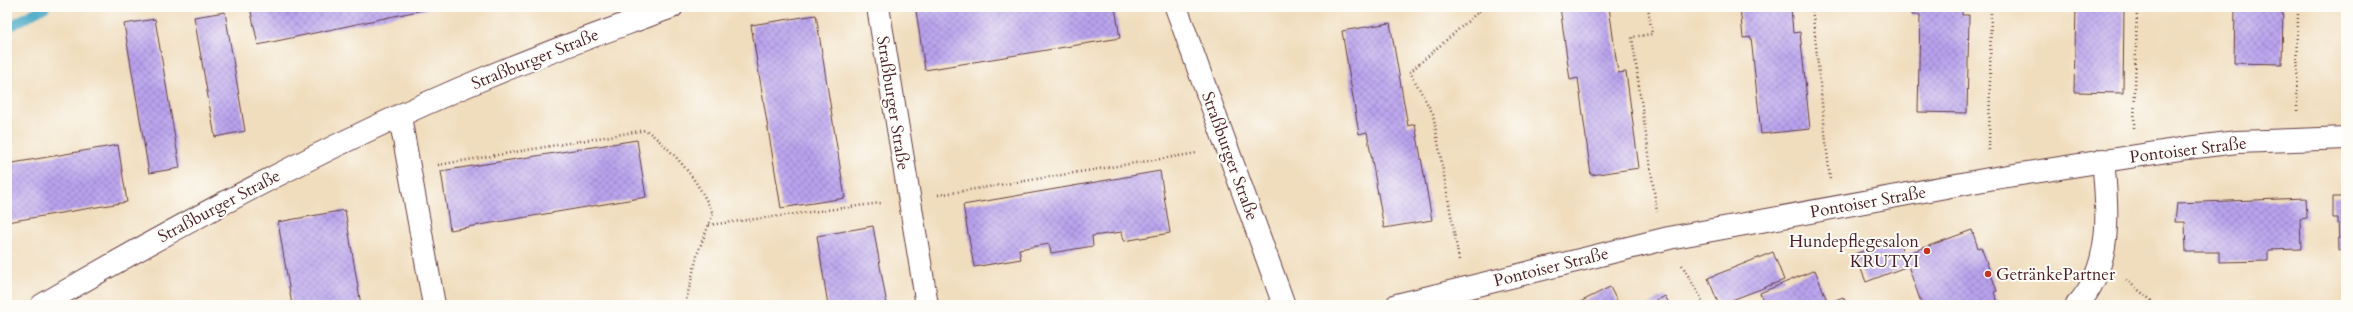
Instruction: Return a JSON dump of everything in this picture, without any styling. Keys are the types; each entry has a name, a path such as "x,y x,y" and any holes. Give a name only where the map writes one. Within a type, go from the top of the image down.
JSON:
{"street":[{"name":"Straßburger Straße","path":"42,305 235,196 319,154 484,78 563,46 672,7"},
{"name":"Straßburger Straße","path":"878,7 908,199"},
{"name":"Straßburger Straße","path":"1176,7 1284,305"},
{"path":"400,117 434,305"},
{"name":"Pontoiser Straße","path":"1397,305 1669,238 1989,179 2103,160 2237,142 2346,138"},
{"path":"2077,305 2084,297 2102,261 2105,248 2106,221 2103,160"},
{"path":"908,199 927,305"}],"path":[{"path":"1464,288 1433,114 1410,72 1484,7"},
{"path":"1648,7 1652,34 1632,37 1658,214 1669,238 1705,305"},
{"path":"1812,7 1833,208"},
{"path":"1989,179 1991,7"},
{"path":"2133,156 2137,7"},
{"path":"2297,140 2298,7"},
{"path":"410,169 646,130 669,148 703,190 713,214 698,252 685,305"},
{"path":"709,225 908,199 1228,148"},
{"path":"2102,261 2157,305"}],"building":[{"path":"250,7 432,7 432,8 258,45"},
{"path":"936,7 1115,7 1120,38 925,70 916,11"},
{"path":"1560,7 1609,7 1618,73 1626,72 1639,168 1591,175 1578,78 1570,80"},
{"path":"1740,7 1791,7 1793,33 1800,32 1810,129 1761,134 1751,37 1743,38"},
{"path":"1912,7 1962,7 1962,15 1969,15 1967,113 1918,112 1920,15 1912,15"},
{"path":"2076,7 2124,7 2123,93 2074,92"},
{"path":"2235,7 2283,7 2282,64 2234,63"},
{"path":"225,12 245,131 215,137 194,17"},
{"path":"816,15 845,198 781,208 751,25"},
{"path":"155,19 180,168 149,173 124,24"},
{"path":"1390,23 1408,126 1415,124 1432,220 1384,228 1367,132 1359,134 1342,31"},
{"path":"637,140 646,197 450,230 441,171"},
{"path":"118,145 127,202 7,222 7,164"},
{"path":"1160,171 1170,233 1124,241 1122,232 1092,236 1093,246 1051,253 1049,244 1019,249 1021,259 974,267 963,205"},
{"path":"2333,197 2346,197 2346,250 2339,250 2338,218 2333,218"},
{"path":"2306,198 2307,218 2300,219 2301,249 2268,250 2268,261 2219,262 2219,252 2186,252 2185,222 2175,222 2177,203"},
{"path":"345,210 361,305 292,305 278,222"},
{"path":"873,226 887,305 828,305 817,236"},
{"path":"1972,230 1978,248 1981,247 1997,291 1994,292 1999,305 1922,305 1908,266 1866,282 1855,254 1898,238 1904,255"},
{"path":"1773,252 1784,280 1719,305 1708,278"},
{"path":"1815,270 1828,303 1843,297 1847,305 1765,305 1760,293"},
{"path":"1610,287 1619,305 1574,305"},
{"path":"1665,296 1670,305 1648,305"}],"waterway":[{"path":"7,28 45,7"}],"place":[{"name":"Hundepflegesalon KRUTYI","path":"1927,251"},
{"name":"GetränkePartner","path":"1988,274"}]}
